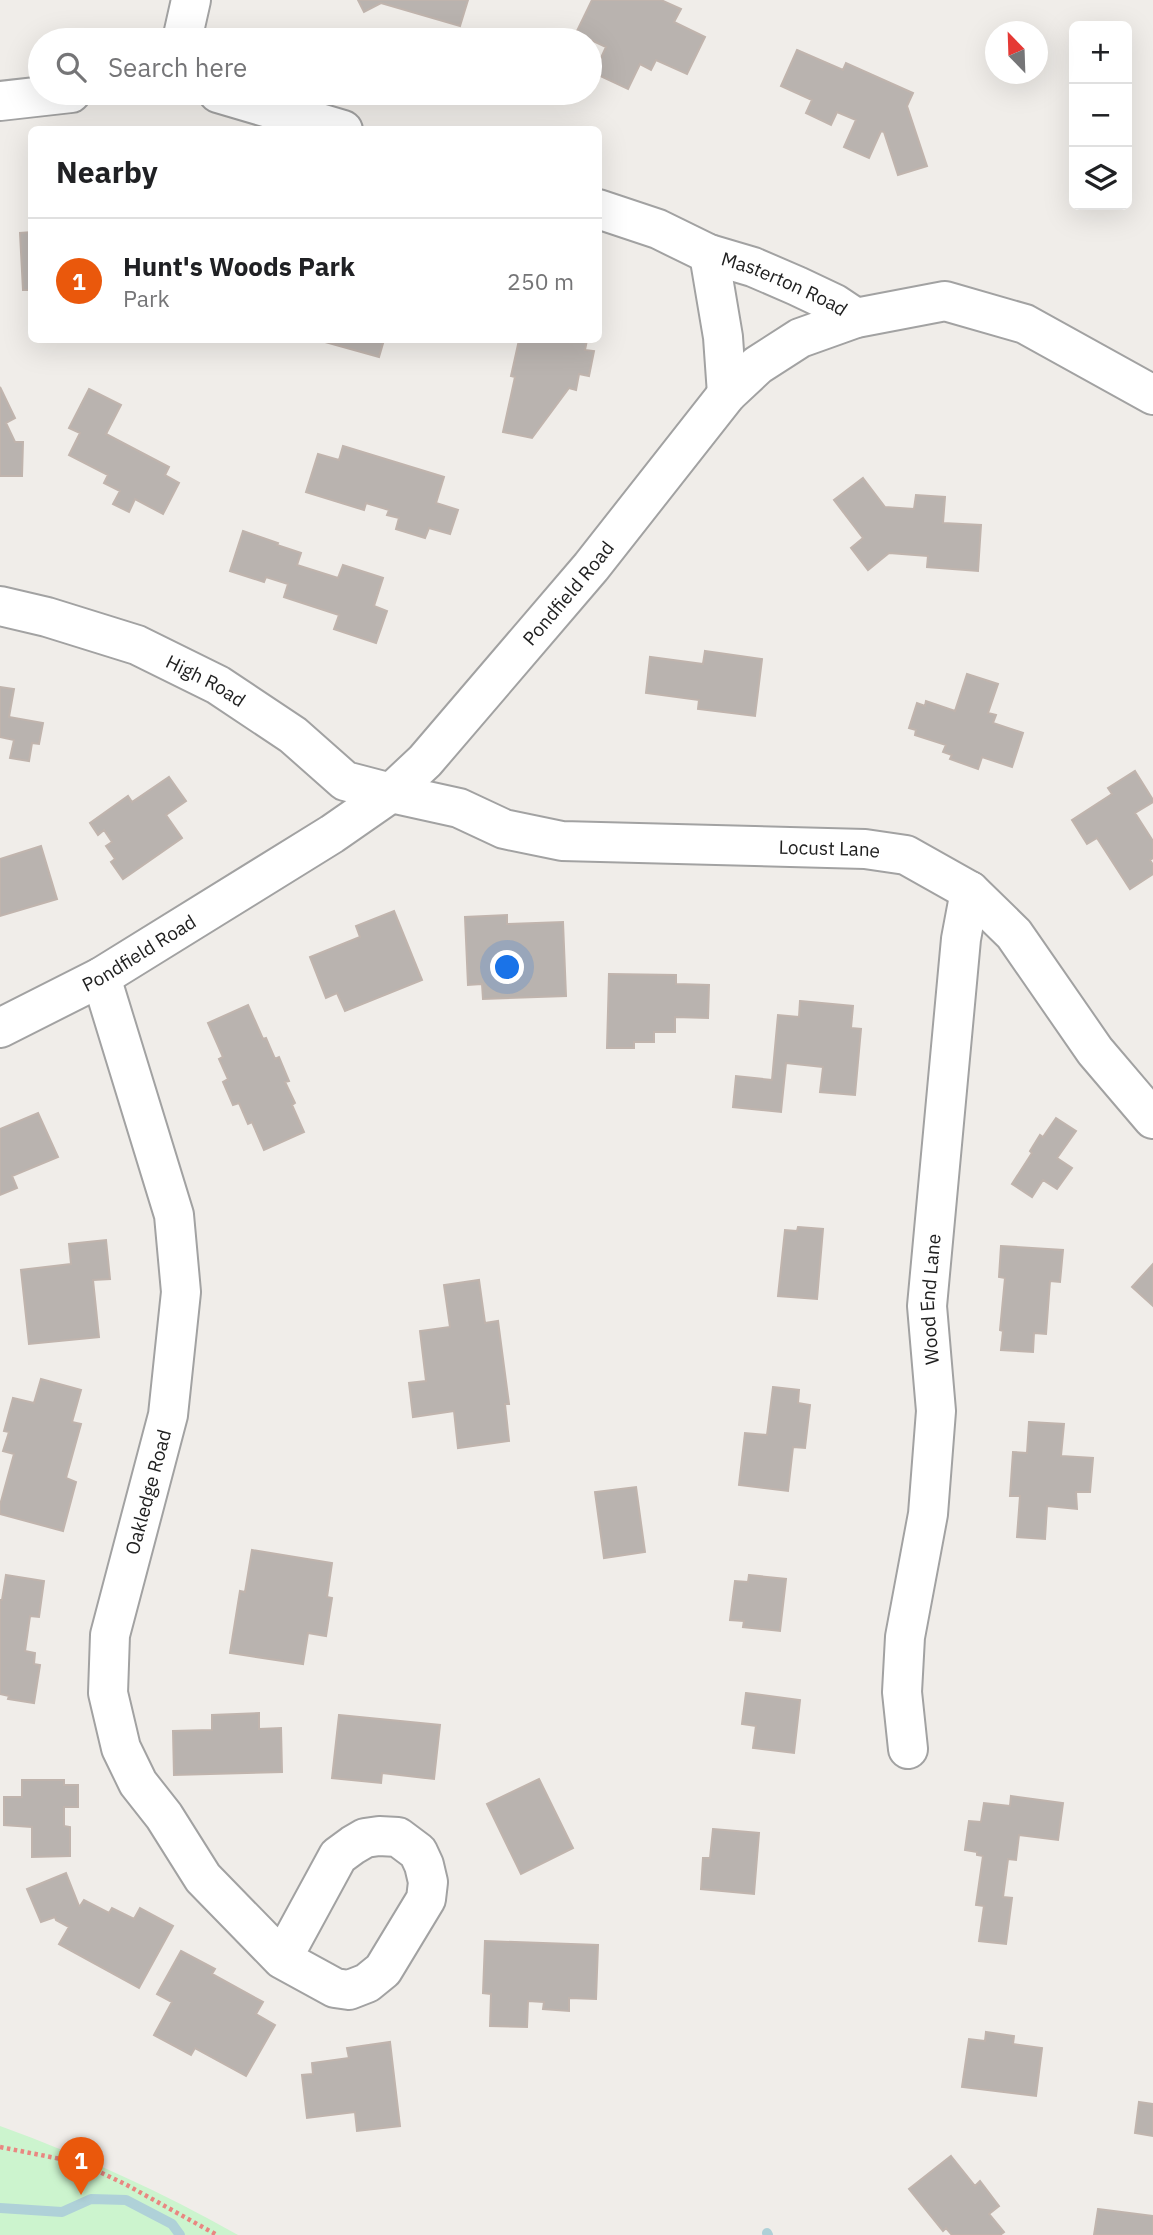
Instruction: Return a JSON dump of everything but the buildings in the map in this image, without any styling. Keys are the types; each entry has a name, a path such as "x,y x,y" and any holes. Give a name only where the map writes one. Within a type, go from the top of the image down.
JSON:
{"street":[{"path":"185,28 191,0"},
{"path":"0,101 28,98"},
{"path":"259,105 330,126"},
{"name":"Masterton Road","path":"602,210 658,229 709,254 752,267 797,286 835,304 856,318"},
{"name":"Masterton Road","path":"709,254 723,337 727,394"},
{"name":"Pondfield Road","path":"0,1028 101,976 332,834 391,793 425,761 591,566 727,394 758,365 800,338 856,318 945,301 1026,324 1153,395"},
{"name":"High Road","path":"0,606 47,617 137,645 218,685 293,735 345,780 391,793"},
{"name":"Locust Lane","path":"391,793 459,808 504,829 562,841 865,849 906,855 970,891 1014,934 1095,1051 1153,1119"},
{"name":"Wood End Lane","path":"908,1749 902,1692 905,1637 928,1514 936,1411 927,1306 961,939 970,891"},
{"name":"Oakledge Road","path":"101,976 174,1215 181,1292 168,1415 110,1635 108,1693 121,1748 138,1783 164,1816 203,1878 282,1959"}],"path":[{"path":"0,2147 81,2163 217,2235"}],"green space":[{"path":"0,2126 122,2176 238,2235 0,2235"}],"waterway":[{"path":"0,2208 62,2212 91,2199 126,2200 172,2224 180,2235"}],"place":[{"name":"Hunt's Woods Park","path":"81,2195"}]}
